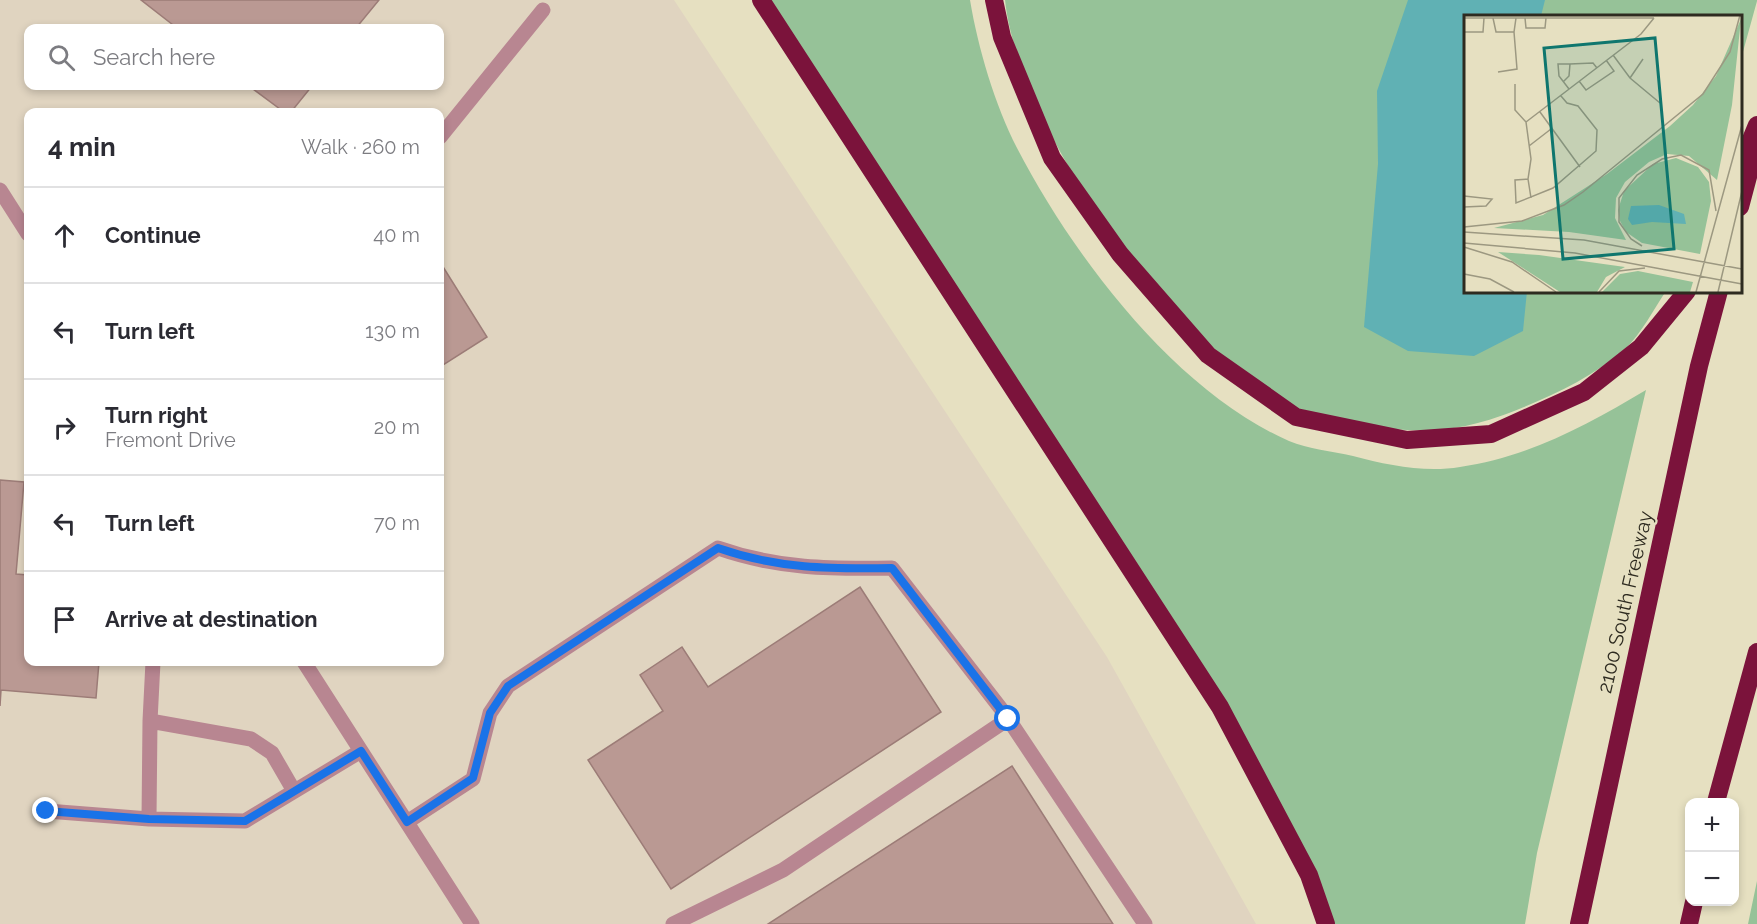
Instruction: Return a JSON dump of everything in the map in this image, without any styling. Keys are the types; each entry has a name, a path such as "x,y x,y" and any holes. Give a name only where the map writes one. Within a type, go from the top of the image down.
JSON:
{"highway":[{"path":"761,0 1220,707 1309,875 1326,924"},
{"path":"994,0 1002,37 1052,158 1120,254 1208,355 1296,417 1407,440 1491,434 1584,392 1641,346 1686,292"},
{"path":"1742,161 1757,125"},
{"path":"1742,199 1757,143"},
{"name":"2100 South Freeway","path":"1579,924 1699,366 1719,292"},
{"path":"1717,798 1757,652"},
{"path":"1689,924 1693,906"}],"street":[{"path":"444,132 543,10"},
{"path":"0,190 24,228"},
{"path":"407,822 473,778 490,713 508,686 718,548 744,557 810,569 892,568 1008,719 1145,924"},
{"path":"149,819 153,666"},
{"path":"306,666 472,924"},
{"path":"675,924 783,870 1008,719"},
{"path":"150,721 251,739 272,753 294,791"},
{"path":"46,811 149,819 245,821 361,751"}],"shaded area":[{"path":"0,0 674,0 1107,657 1256,924 0,924"}],"green space":[{"path":"768,0 970,0 988,76 1009,131 1040,190 1098,275 1131,316 1168,355 1206,389 1247,418 1289,441 1312,448 1406,467 1447,469 1510,456 1557,438 1646,390 1537,853 1525,924 1329,924 1288,823"},
{"path":"1005,0 1757,0 1742,55 1742,15 1464,15 1464,292 1665,292 1631,343 1602,367 1551,395 1502,416 1462,427 1442,429 1403,430 1316,416 1266,391 1215,352 1165,301 1118,242 1076,179 1042,115 1017,54"},
{"path":"1757,881 1757,924 1748,924"}],"water":[{"path":"1408,0 1545,0 1541,15 1464,15 1464,292 1527,292 1523,331 1474,356 1408,351 1364,327 1378,164 1377,91"}],"building":[{"path":"141,0 379,0 359,24 172,24"},
{"path":"254,90 309,90 294,108 279,108"},
{"path":"444,268 487,337 444,364"},
{"path":"0,480 24,482 16,574 24,575 24,666 99,666 96,698 1,690 0,706"},
{"path":"860,587 941,712 671,889 588,760 663,711 640,675 682,647 708,687"},
{"path":"1012,766 1113,924 768,924"}],"route":[{"path":"46,811 149,819 245,821 361,751 407,822 473,778 490,713 508,686 718,548 744,557 810,569 892,568 1008,719"}]}
